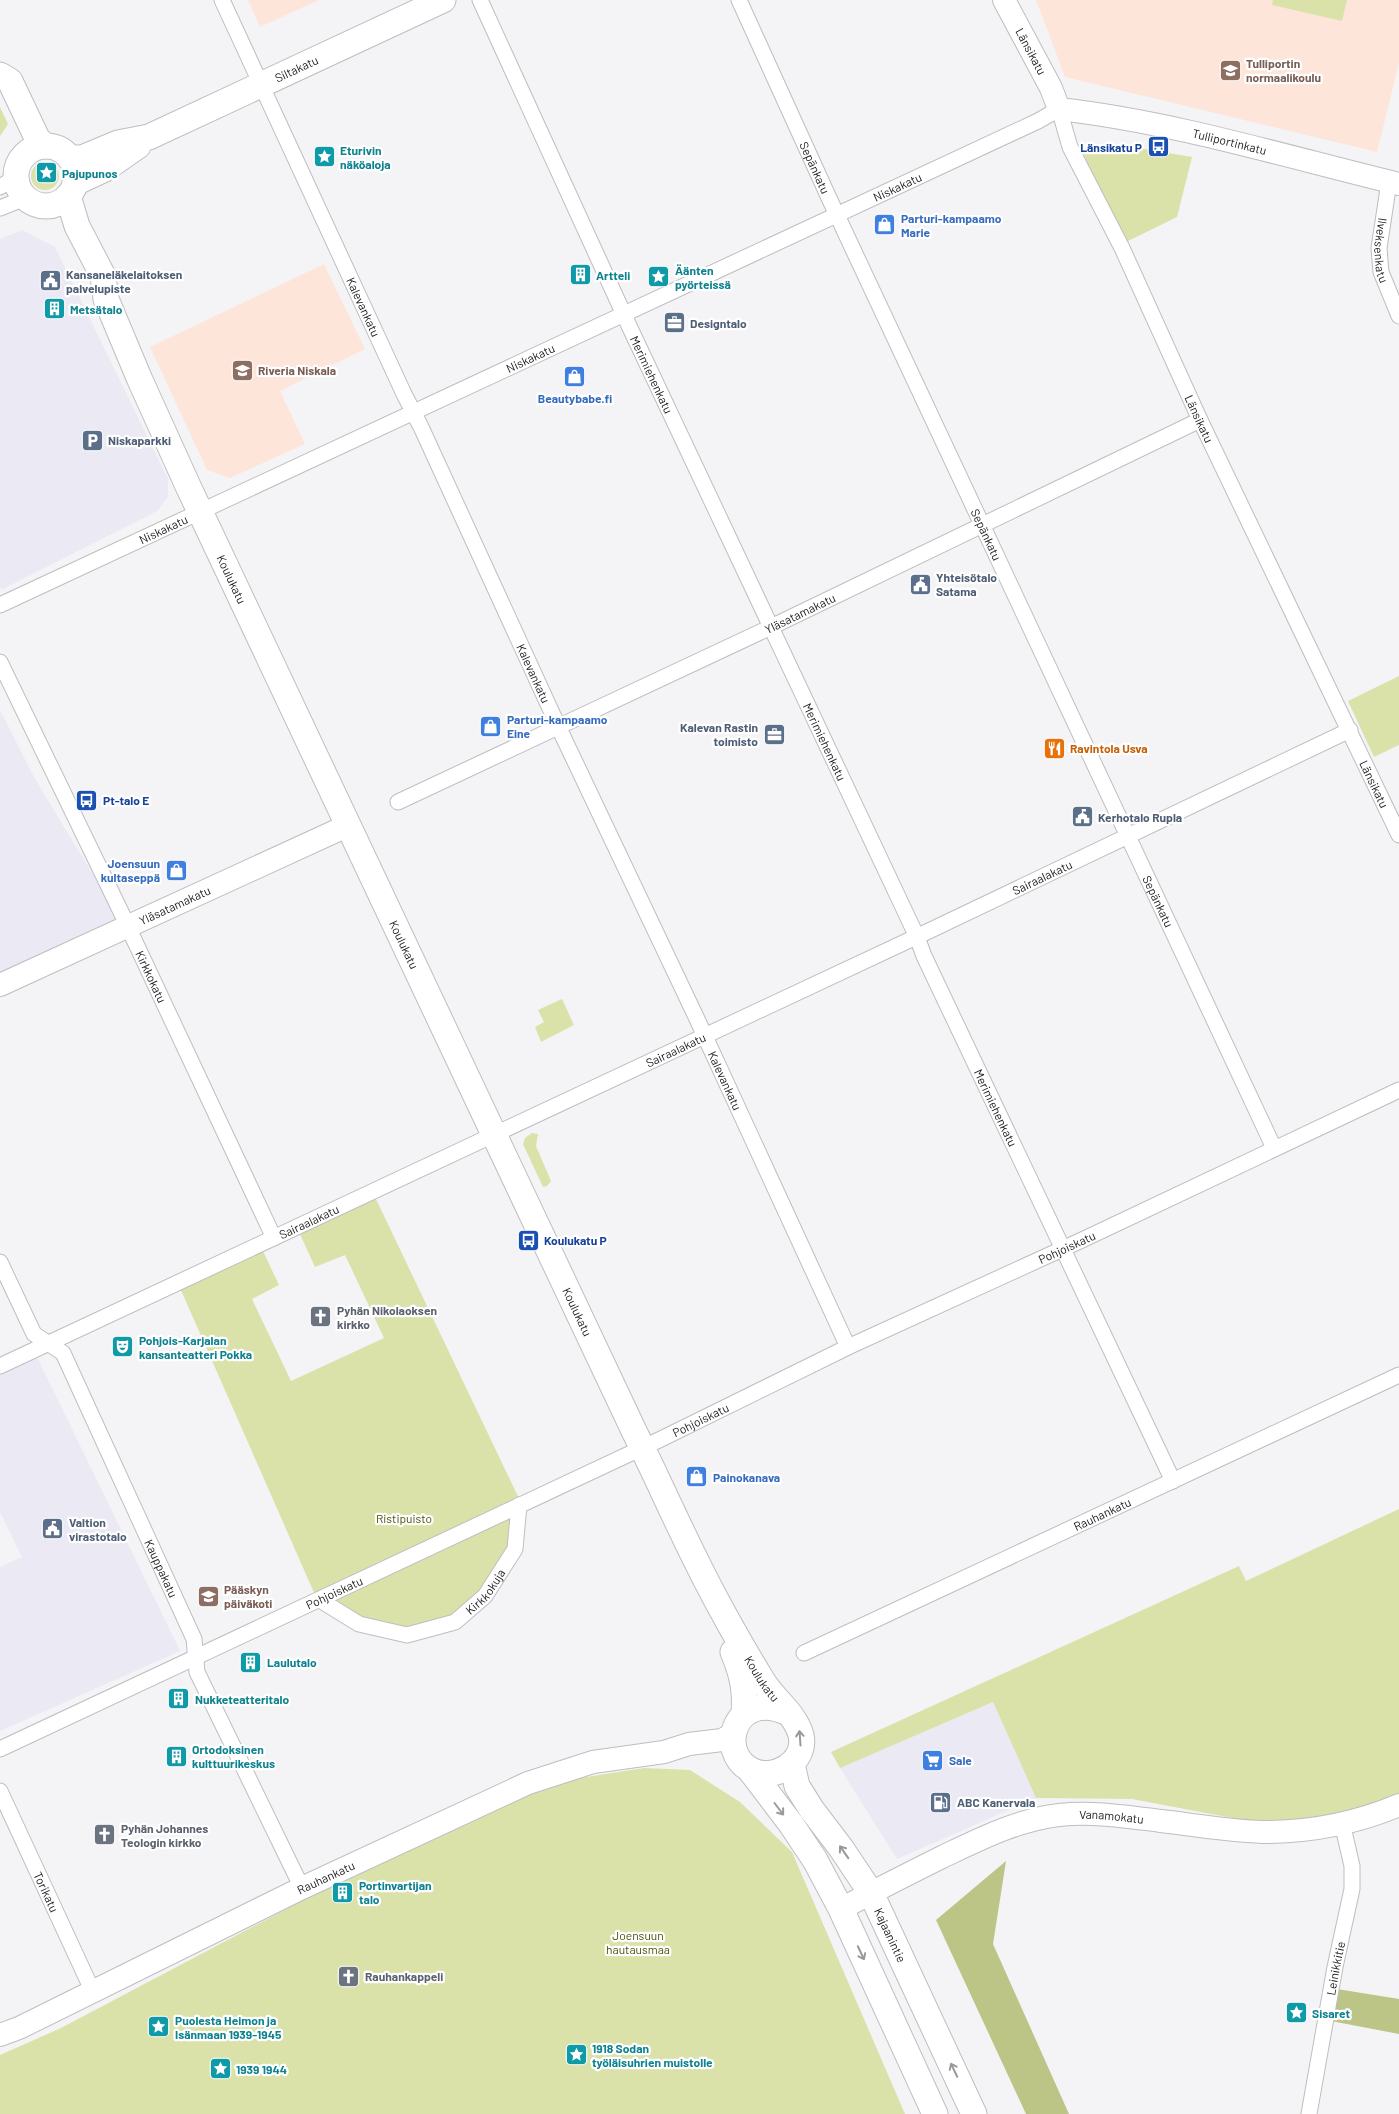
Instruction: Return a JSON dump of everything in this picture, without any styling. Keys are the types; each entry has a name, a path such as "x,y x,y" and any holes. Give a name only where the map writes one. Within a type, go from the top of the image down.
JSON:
{"main road":[{"name":"Siltakatu","path":"70,158 82,158 118,143 149,137 443,0"},
{"path":"0,75 10,81 38,140 46,146 58,149 70,158 75,169 72,190 62,202 22,185 33,149 46,146"},
{"name":"Koulukatu","path":"0,94 18,137 22,185 55,215 88,284 106,299"},
{"name":"Siltakatu","path":"72,190 126,156 149,137"},
{"name":"Koulukatu","path":"72,190 77,226 103,276 106,299 140,380 200,512 710,1588 763,1682 788,1713"},
{"name":"Koulukatu","path":"710,1588 741,1670 746,1695 739,1724"},
{"path":"745,1765 761,1774 772,1774 783,1771 792,1764 800,1752 802,1738 798,1724 788,1713 776,1707 762,1706 739,1724 734,1748 745,1765 791,1824 815,1860 841,1909 935,2114"},
{"name":"Kajaanintie","path":"792,1764 797,1786 871,1892 974,2114"}],"street":[{"name":"Kalevankatu","path":"222,0 848,1347"},
{"name":"Merimiehenkatu","path":"480,0 624,313 917,936 924,956 1174,1481"},
{"name":"Sepänkatu","path":"739,0 837,214 1274,1148"},
{"name":"Länsikatu","path":"1004,0 1051,88 1070,147 1122,248 1200,420 1399,835"},
{"name":"Niskakatu","path":"0,605 414,413 1059,109"},
{"name":"Tulliportinkatu","path":"1059,109 1085,112 1198,134 1394,183"},
{"name":"Ilveksenkatu","path":"1394,183 1379,248 1381,272 1399,316"},
{"path":"0,208 22,185"},
{"name":"Yläsatamakatu","path":"398,802 771,627 1200,420"},
{"name":"Kirkkokatu","path":"0,662 128,927 274,1238"},
{"name":"Sairaalakatu","path":"0,1366 1128,837 1350,730"},
{"name":"Yläsatamakatu","path":"0,985 349,825"},
{"name":"Pohjoiskatu","path":"0,1749 642,1448 848,1347 1064,1248 1399,1090"},
{"name":"Kauppakatu","path":"0,1262 34,1334 63,1353 194,1639 197,1672 302,1888"},
{"name":"Rauhankatu","path":"804,1653 1399,1375"},
{"name":"Kirkkokuja","path":"320,1600 359,1624 407,1635 455,1622 485,1596 515,1549 519,1505"},
{"name":"Rauhankatu","path":"0,2035 19,2028 93,1992 302,1888 528,1783 593,1762 664,1752 689,1744 722,1740 739,1724"},
{"name":"Rauhankatu","path":"664,1752 720,1754 731,1756 745,1765"},
{"name":"Torikatu","path":"0,1791 93,1992"},
{"name":"Vanamokatu","path":"841,1909 871,1892 968,1845 1025,1821 1062,1815 1120,1816 1243,1831 1270,1832 1342,1823 1369,1817 1399,1805"},
{"name":"Leinikkitie","path":"1309,2114 1334,1967 1352,1889 1352,1866 1342,1823"}],"shaded area":[{"path":"248,0 319,0 260,27"},
{"name":"Tulliportin normaalikoulu","path":"1036,0 1399,0 1399,63 1377,152 1065,77"},
{"path":"22,230 55,247 168,479 168,497 157,511 3,589 0,588 0,239"},
{"name":"Riveria Niskala","path":"324,264 365,349 280,391 305,444 230,478 207,470 150,347"},
{"path":"0,710 35,779 123,924 0,980"},
{"path":"35,1353 180,1651 0,1731 0,1567 22,1557 0,1512 0,1369"},
{"path":"993,1702 1036,1798 897,1859 840,1768"}],"green space":[{"path":"1273,0 1347,0 1342,21 1272,5"},
{"path":"0,107 8,124 0,136"},
{"path":"1109,143 1192,157 1177,217 1124,243 1082,151"},
{"path":"45,162 55,166 59,176 55,186 45,190 35,186 31,176 35,166"},
{"path":"1399,676 1399,745 1374,757 1348,701"},
{"path":"562,999 574,1025 541,1042 535,1027 544,1022 538,1010"},
{"path":"532,1133 538,1134 536,1146 551,1181 547,1186 543,1187 523,1144 525,1138"},
{"name":"Ristipuisto","path":"375,1197 524,1509 490,1599 459,1628 409,1639 319,1604 180,1288 262,1249 279,1285 252,1299 291,1381 384,1338 345,1255 315,1267 299,1232"},
{"path":"1399,1509 1399,1795 1344,1815 1269,1825 1132,1799 1036,1798 993,1702 840,1768 831,1752 1239,1566 1246,1581"},
{"name":"Joensuun hautausmaa","path":"644,1768 690,1770 740,1802 792,1852 905,2114 0,2114 0,2055 61,2028 313,1895 541,1784"},
{"path":"1006,1861 993,1944 1069,2114 1026,2114 936,1920"},
{"path":"1337,1989 1399,1999 1399,2034 1331,2021"}],"place":[{"name":"Tulliportin normaalikoulu","path":"1230,70"},
{"name":"Länsikatu P","path":"1158,147"},
{"name":"Eturivin näköaloja","path":"324,157"},
{"name":"Pajupunos","path":"46,173"},
{"name":"Parturi-kampaamo Marie","path":"885,225"},
{"name":"Artteli","path":"580,275"},
{"name":"Äänten pyörteissä","path":"659,277"},
{"name":"Kansaneläkelaitoksen palvelupiste","path":"50,281"},
{"name":"Metsätalo","path":"54,309"},
{"name":"Designtalo","path":"674,323"},
{"name":"Riveria Niskala","path":"242,370"},
{"name":"Beautybabe.fi","path":"575,377"},
{"name":"Niskaparkki","path":"92,440"},
{"name":"Yhteisötalo Satama","path":"920,584"},
{"name":"Parturi-kampaamo Eine","path":"491,726"},
{"name":"Kalevan Rastin toimisto","path":"774,734"},
{"name":"Ravintola Usva","path":"1054,748"},
{"name":"Pt-talo E","path":"87,800"},
{"name":"Kerhotalo Rupla","path":"1082,817"},
{"name":"Joensuun kultaseppä","path":"176,870"},
{"name":"Koulukatu P","path":"528,1240"},
{"name":"Pyhän Nikolaoksen kirkko","path":"321,1317"},
{"name":"Pohjois-Karjalan kansanteatteri Pokka","path":"123,1347"},
{"name":"Painokanava","path":"697,1477"},
{"name":"Valtion virastotalo","path":"53,1529"},
{"name":"Pääskyn päiväkoti","path":"208,1596"},
{"name":"Laulutalo","path":"251,1662"},
{"name":"Nukketeatteritalo","path":"179,1699"},
{"name":"Ortodoksinen kulttuurikeskus","path":"176,1756"},
{"name":"Sale","path":"933,1760"},
{"name":"ABC Kanervala","path":"941,1802"},
{"name":"Pyhän Johannes Teologin kirkko","path":"105,1835"},
{"name":"Portinvartijan talo","path":"343,1892"},
{"name":"Rauhankappeli","path":"349,1976"},
{"name":"Sisaret","path":"1296,2013"},
{"name":"Puolesta Heimon ja Isänmaan 1939-1945","path":"159,2027"},
{"name":"1918 Sodan työläisuhrien muistolle","path":"576,2055"},
{"name":"1939 1944","path":"220,2069"}]}
